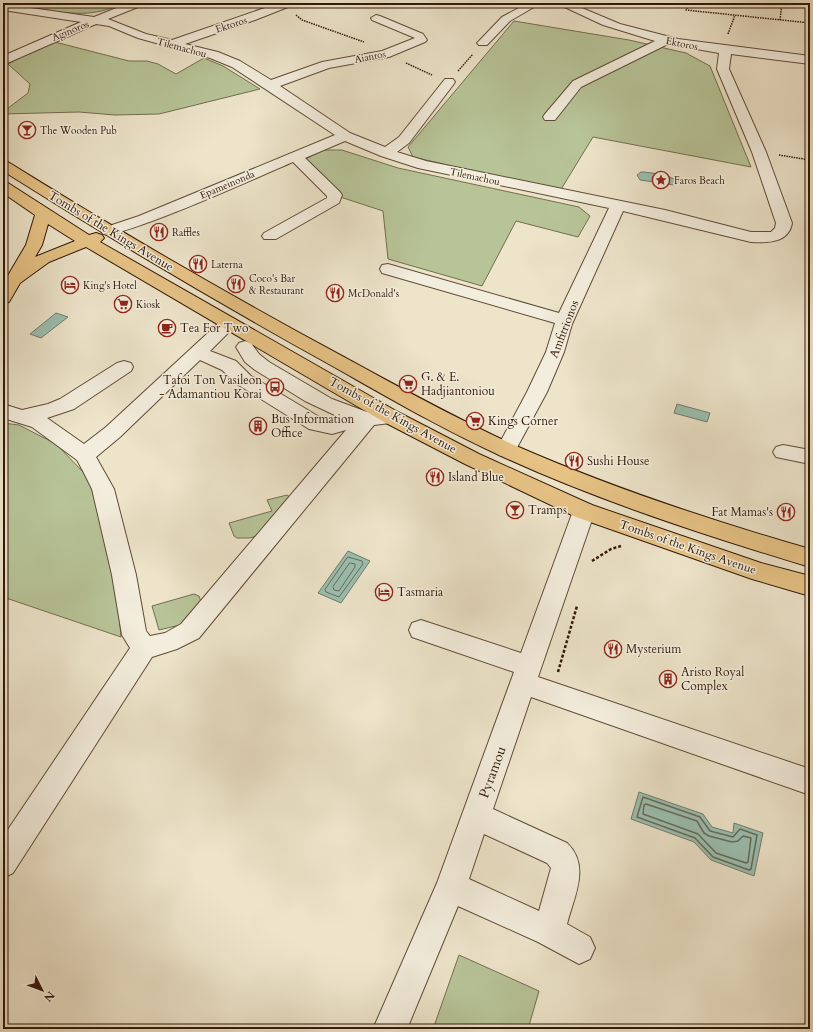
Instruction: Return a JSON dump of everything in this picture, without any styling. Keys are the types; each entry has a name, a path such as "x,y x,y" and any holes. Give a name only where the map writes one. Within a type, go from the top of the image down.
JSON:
{"main road":[{"name":"Tombs of the Kings Avenue","path":"3,165 109,231 276,327 438,417 506,450 659,511 810,558"},
{"name":"Tombs of the Kings Avenue","path":"3,186 43,214 83,239 229,323 249,342 472,459 584,511 760,572 810,586"},
{"path":"8,287 26,259 37,238 43,214"},
{"path":"26,259 54,244 83,239 109,231"},
{"path":"8,287 43,259 83,239"}],"street":[{"name":"Aginoros","path":"3,61 46,40 139,3"},
{"path":"483,43 506,19 536,3"},
{"name":"Ektoros","path":"561,3 612,25 666,40 726,45 810,60"},
{"name":"Ektoros","path":"173,44 286,4"},
{"name":"Tilemachou","path":"3,7 112,23 142,36 225,59 270,85 345,136 386,153 430,167 696,222 751,237 766,238 777,235 783,229 784,223 758,152 723,69 726,45"},
{"name":"Aiantos","path":"270,85 326,66 389,53 419,42 421,38 376,18"},
{"path":"550,117 577,84 666,40"},
{"path":"386,153 404,140 448,82"},
{"name":"Epameinonda","path":"109,231 144,219 345,136"},
{"path":"270,236 334,200 335,195 295,156"},
{"name":"Amfitrionos","path":"506,450 537,392 555,352 565,320 618,205"},
{"path":"388,269 565,320"},
{"path":"84,455 113,432 229,323"},
{"path":"227,363 249,342"},
{"path":"249,342 252,358 262,366 337,410 351,416 368,418 391,417"},
{"path":"198,353 227,363 237,370 244,380 316,424 332,427 368,418"},
{"path":"24,416 52,410 67,404 124,367"},
{"path":"3,411 24,416 39,422 64,438 84,455 103,488 124,574 134,635 145,647"},
{"path":"3,863 145,647 166,644 176,640 190,631 368,418"},
{"path":"783,452 810,458"},
{"name":"Pyramou","path":"390,1029 451,887 584,511"},
{"path":"421,630 526,674 552,694 810,782"},
{"path":"476,816 557,853 565,861 566,871 549,931"},
{"path":"451,887 549,931 579,948"}],"path":[{"path":"690,3 686,10 735,16 810,22"},
{"path":"780,20 782,3"},
{"path":"286,4 302,20 389,53 432,75"},
{"path":"726,45 735,16"},
{"path":"448,82 483,43"},
{"path":"758,152 810,160"},
{"path":"590,564 593,560 610,549 628,546"},
{"path":"552,694 578,604"}],"shaded area":[{"path":"26,3 123,3 99,12 76,13 28,7"},
{"path":"514,21 629,40 686,53 710,66 751,167 593,137 560,191 413,157 408,147"},
{"path":"51,41 129,61 147,61 158,64 176,74 204,58 223,66 260,89 159,114 115,115 79,112 3,114 3,112 28,93 30,84 8,64"},
{"path":"323,150 342,150 398,168 579,207 590,216 578,237 516,221 482,286 388,259 383,211 328,193 298,163"},
{"path":"3,423 19,425 56,444 89,478 116,578 121,637 3,597"},
{"path":"287,495 290,497 259,535 250,538 237,538 234,536 229,523 272,511 267,500"},
{"path":"194,594 199,596 201,602 180,625 159,630 152,606"},
{"path":"459,955 539,991 528,1029 433,1029"}],"water":[{"path":"641,172 667,176 679,182 674,185 640,180 637,175"},
{"path":"56,313 68,317 41,338 30,334"},
{"path":"677,404 710,413 707,422 674,413"},
{"path":"348,551 370,561 341,603 318,593"},
{"path":"639,792 703,814 712,827 733,833 734,823 763,833 754,876 711,860 694,842 631,819"}],"place":[{"name":"The Wooden Pub","path":"27,130"},
{"name":"Faros Beach","path":"661,180"},
{"name":"Raffles","path":"159,232"},
{"name":"Laterna","path":"198,264"},
{"name":"Coco's Bar & Restaurant","path":"236,284"},
{"name":"King's Hotel","path":"70,285"},
{"name":"McDonald's","path":"335,293"},
{"name":"Kiosk","path":"123,304"},
{"name":"Tea For Two","path":"167,328"},
{"name":"G. & E. Hadjiantoniou","path":"408,384"},
{"name":"Tafoi Ton Vasileon - Adamantiou Korai","path":"275,387"},
{"name":"Kings Corner","path":"475,421"},
{"name":"Bus Information Office","path":"258,426"},
{"name":"Sushi House","path":"574,461"},
{"name":"Island Blue","path":"435,477"},
{"name":"Tramps","path":"515,510"},
{"name":"Fat Mamas's","path":"786,512"},
{"name":"Tasmaria","path":"384,592"},
{"name":"Mysterium","path":"613,649"},
{"name":"Aristo Royal Complex","path":"668,679"}]}
